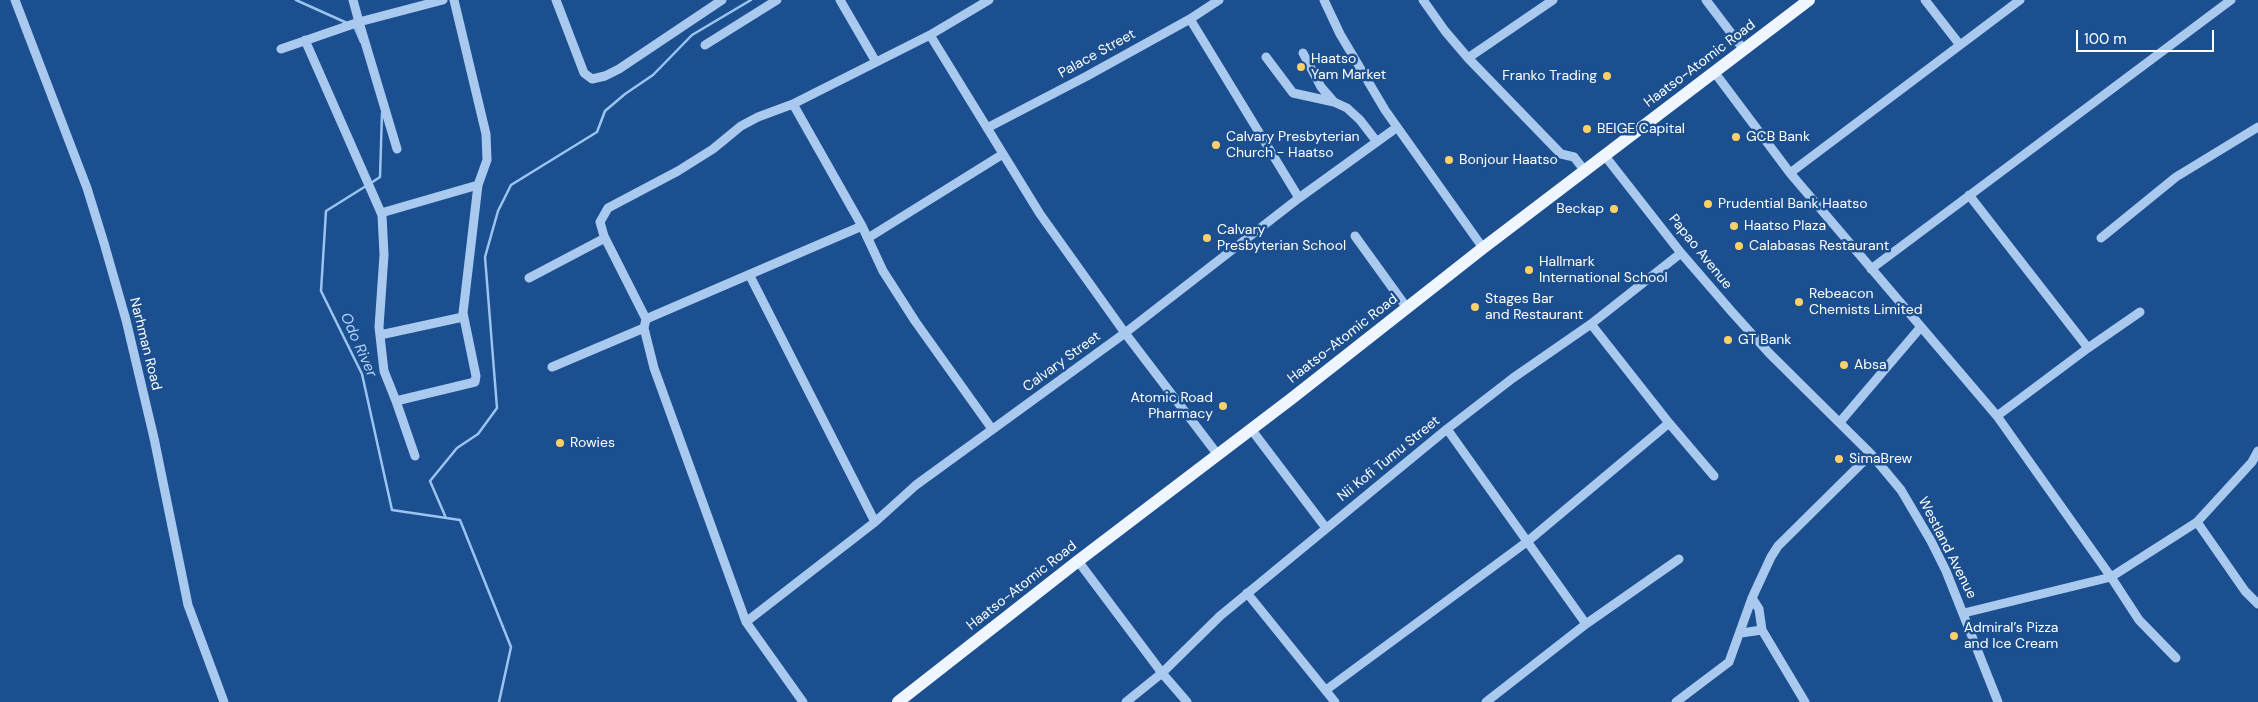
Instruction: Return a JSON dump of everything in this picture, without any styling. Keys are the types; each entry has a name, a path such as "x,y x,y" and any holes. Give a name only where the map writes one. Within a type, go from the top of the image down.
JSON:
{"main road":[{"name":"Haatso-Atomic Road","path":"898,702 1483,248 1715,73 1808,0"}],"street":[{"name":"Narhman Road","path":"15,0 87,188 104,244 126,320 154,438 188,605 224,702"},
{"path":"353,0 397,149"},
{"path":"281,49 359,22 443,0"},
{"path":"396,402 475,382 476,376 464,317 478,185 488,160 486,134 454,0"},
{"path":"556,0 584,73 592,79 619,70 722,0"},
{"path":"705,45 776,0"},
{"path":"840,0 876,62"},
{"path":"803,702 746,622 654,368 645,324 605,238 600,222 608,208 678,171 713,149 741,126 758,117 793,104 930,35 990,0"},
{"name":"Palace Street","path":"987,128 1088,76 1190,19 1219,0"},
{"path":"1324,0 1362,73 1396,128 1483,248"},
{"path":"1423,0 1445,31 1468,58 1562,154 1574,157 1585,171"},
{"path":"1468,58 1553,0"},
{"path":"1706,0 1744,50"},
{"path":"1925,0 1960,45"},
{"path":"1790,173 2020,0"},
{"path":"1871,269 2231,0"},
{"path":"1190,19 1299,198"},
{"path":"930,35 1040,214 1125,333 1218,455"},
{"path":"305,40 381,214 384,255 380,335 384,371 415,456"},
{"path":"1303,53 1321,87 1334,102"},
{"path":"1266,57 1293,93 1334,102 1347,108 1360,120 1377,142"},
{"path":"1715,73 1790,173 1920,328 1997,416 2111,577 2139,620 2176,658"},
{"path":"793,104 862,226 883,270 915,321 992,428"},
{"path":"2101,238 2176,177 2258,127"},
{"name":"Calvary Street","path":"746,622 875,522 916,485 1125,333 1299,198 1396,128"},
{"path":"868,238 1003,154"},
{"name":"Papao Avenue","path":"1605,156 1681,253 1756,339"},
{"path":"381,214 478,185"},
{"path":"1969,195 2088,348"},
{"path":"552,367 862,226"},
{"path":"1356,236 1407,308"},
{"path":"529,278 605,238"},
{"name":"Nii Kofi Tumu Street","path":"1126,702 1162,673 1247,593 1447,429 1512,378 1591,324 1681,253"},
{"path":"750,276 875,522"},
{"path":"1997,416 2140,312"},
{"path":"380,335 464,317"},
{"path":"1591,324 1668,423 1714,476"},
{"path":"1840,422 1920,328"},
{"name":"Westland Avenue","path":"1756,339 1872,454 1896,482 1916,513 1946,571 1998,702"},
{"path":"1326,690 1528,541 1668,423"},
{"path":"1251,429 1326,528"},
{"path":"1447,429 1586,624"},
{"path":"1964,613 2111,577 2197,522 2255,465 2258,451"},
{"path":"1676,702 1729,662 1752,598 1778,546 1872,454"},
{"path":"2197,522 2245,591 2258,604"},
{"path":"1486,702 1586,624 1679,559"},
{"path":"1078,561 1162,673 1188,702"},
{"path":"1247,593 1335,702"},
{"path":"1752,598 1759,609 1762,630 1805,702"},
{"path":"1741,633 1762,630"}],"waterway":[{"name":"Odo River","path":"296,0 347,23"},
{"path":"446,518 430,481 457,448 478,434 497,408 485,257 498,211 511,185 597,132 605,111 625,94 653,75 692,35 751,0"},
{"name":"Odo River","path":"354,26 361,42"},
{"name":"Odo River","path":"371,183 380,177 382,113"},
{"name":"Odo River","path":"366,186 326,211 321,291 362,374 392,510 460,520 511,647 499,702"}],"place":[{"name":"Haatso Yam Market","path":"1301,67"},
{"name":"Franko Trading","path":"1607,76"},
{"name":"BEIGE Capital","path":"1587,129"},
{"name":"GCB Bank","path":"1736,137"},
{"name":"Calvary Presbyterian Church - Haatso","path":"1216,145"},
{"name":"Bonjour Haatso","path":"1449,160"},
{"name":"Prudential Bank Haatso","path":"1708,204"},
{"name":"Beckap","path":"1614,209"},
{"name":"Haatso Plaza","path":"1734,226"},
{"name":"Calvary Presbyterian School","path":"1207,238"},
{"name":"Calabasas Restaurant","path":"1739,246"},
{"name":"Hallmark International School","path":"1529,270"},
{"name":"Rebeacon Chemists Limited","path":"1799,302"},
{"name":"Stages Bar and Restaurant","path":"1475,307"},
{"name":"GT Bank","path":"1728,340"},
{"name":"Absa","path":"1844,365"},
{"name":"Atomic Road Pharmacy","path":"1223,406"},
{"name":"Rowies","path":"560,443"},
{"name":"SimaBrew","path":"1839,459"},
{"name":"Admiral’s Pizza and Ice Cream","path":"1954,636"}]}
